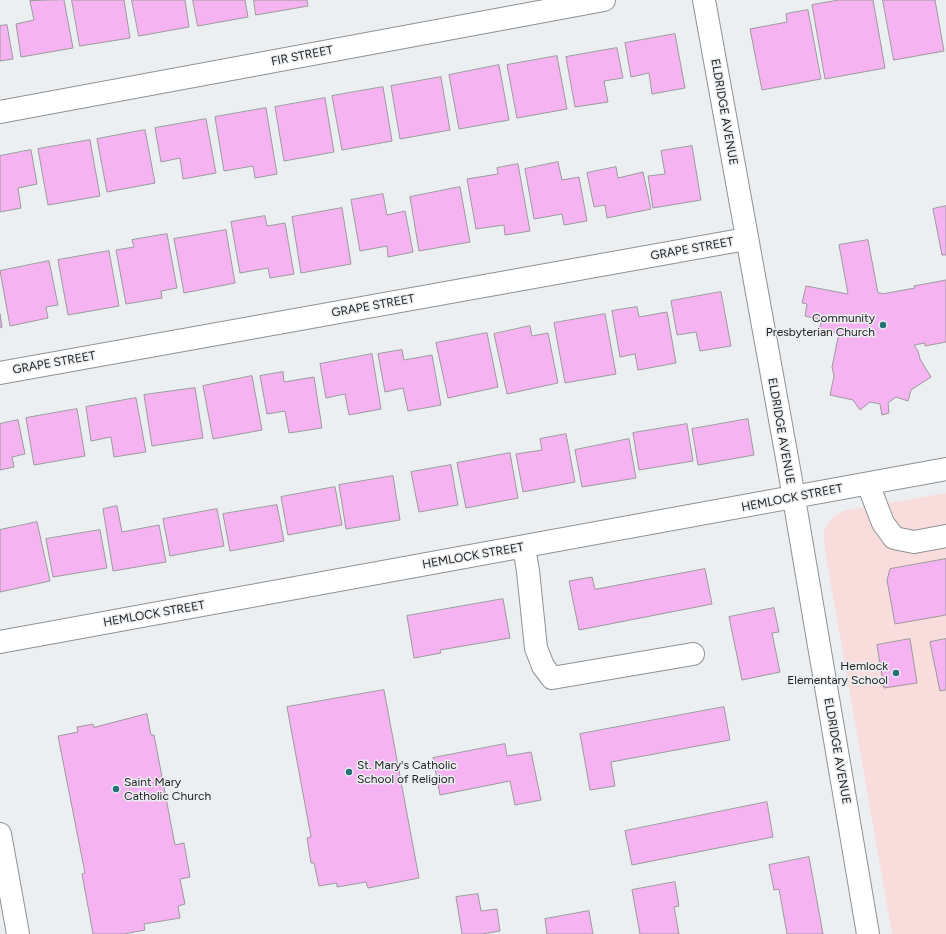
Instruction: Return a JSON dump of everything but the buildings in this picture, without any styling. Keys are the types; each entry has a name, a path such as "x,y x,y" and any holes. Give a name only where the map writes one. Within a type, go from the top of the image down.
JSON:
{"street":[{"name":"FIR STREET","path":"0,112 604,0"},
{"name":"ELDRIDGE AVENUE","path":"704,0 794,498 868,934"},
{"name":"GRAPE STREET","path":"0,373 746,239"},
{"name":"HEMLOCK STREET","path":"0,642 946,469"},
{"path":"868,484 884,523 894,538 914,542 946,536"},
{"path":"524,547 536,648 544,666 552,678 693,654"},
{"path":"0,834 6,906 18,934"}],"shaded area":[{"name":"Hemlock Elementary School","path":"946,493 946,934 892,934 829,574 824,543 824,531 832,518 843,511"}],"place":[{"name":"Community Presbyterian Church","path":"883,325"},
{"name":"Hemlock Elementary School","path":"896,673"},
{"name":"St. Mary's Catholic School of Religion","path":"349,772"},
{"name":"Saint Mary Catholic Church","path":"116,789"}]}
